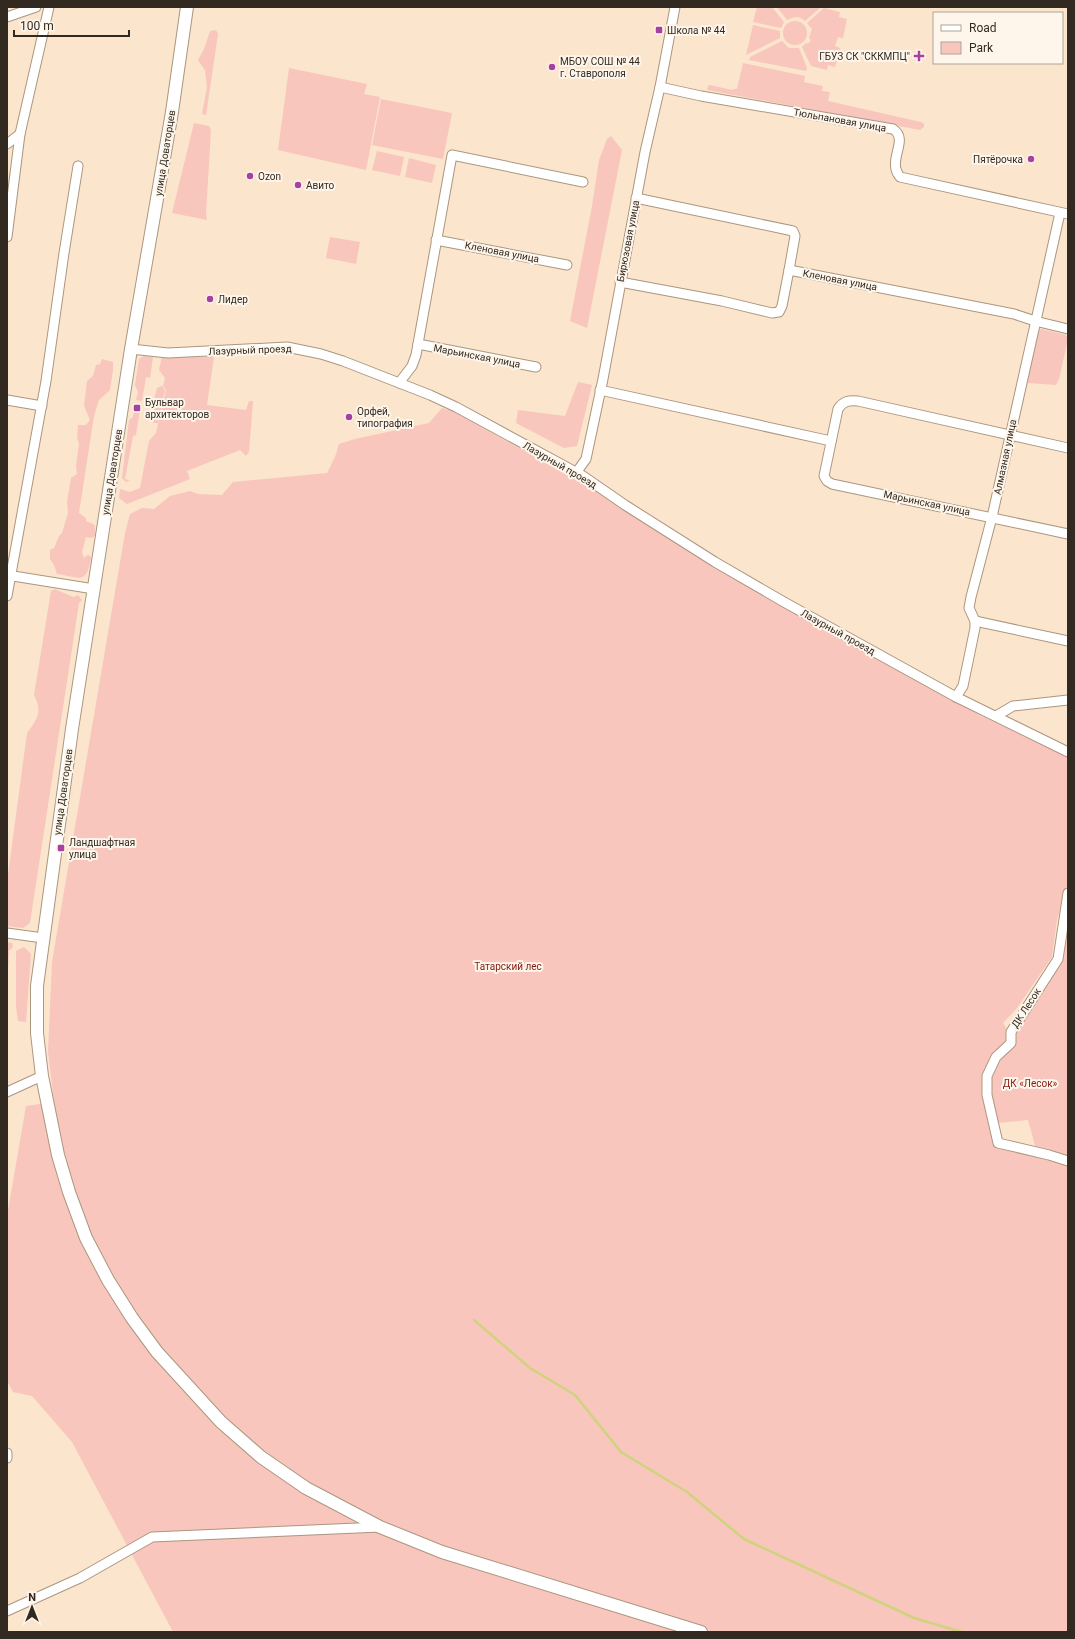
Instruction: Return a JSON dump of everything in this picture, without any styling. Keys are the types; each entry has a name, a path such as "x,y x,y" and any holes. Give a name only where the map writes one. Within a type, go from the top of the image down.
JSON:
{"main road":[{"name":"улица Доваторцев","path":"187,7 72,729 37,986 37,1033 42,1076 58,1155 86,1238 108,1280 132,1318 157,1352 189,1388 221,1422 262,1457 306,1488 380,1527 442,1552 701,1632"}],"street":[{"path":"7,17 36,7"},
{"path":"7,237 20,134 49,7"},
{"name":"Бирюзовая улица","path":"576,473 586,459 636,198 660,87 675,7"},
{"name":"Тюльпановая улица","path":"660,87 893,129 898,132 900,136 895,169 900,177 1064,214"},
{"path":"7,144 20,134"},
{"path":"399,383 412,366 418,344 452,155 583,182"},
{"path":"7,596 9,575 42,406 78,166"},
{"path":"636,198 793,231 795,236 789,270"},
{"name":"Алмазная улица","path":"956,697 963,686 975,628 975,621 969,608 992,517 1035,321 1064,214"},
{"name":"Кленовая улица","path":"436,240 567,265"},
{"name":"Кленовая улица","path":"620,282 722,301 772,313 779,312 782,306 789,270 1014,314 1068,329"},
{"name":"Марьинская улица","path":"418,344 536,368"},
{"name":"Лазурный проезд","path":"132,349 168,353 286,347 302,349 328,356 399,383 456,408 576,473 715,562 956,697 996,716"},
{"path":"600,390 831,441"},
{"path":"7,400 42,406"},
{"name":"Марьинская улица","path":"1068,448 851,400 845,402 838,409 824,476 827,481 832,484 1068,534"},
{"path":"9,575 94,589"},
{"path":"975,621 1068,641"},
{"path":"996,716 1013,706 1068,700"},
{"path":"996,716 1068,752"},
{"name":"ДК Лесок","path":"1068,893 1058,959 1011,1032 1011,1043 996,1058 987,1076 987,1094 998,1144 1049,1155 1068,1161"},
{"path":"7,933 43,938"},
{"path":"7,1092 42,1076"},
{"path":"7,1452 7,1458"},
{"path":"7,1611 80,1578 152,1537 380,1527"}],"green space":[{"path":"757,7 772,7 784,22 781,28 753,22"},
{"path":"777,7 821,7 805,21 797,17 787,20"},
{"path":"824,8 840,12 839,17 847,19 843,38 838,37 835,46 840,48 835,67 828,65 827,70 811,66 802,47 806,43 808,44 811,40 809,38 812,29 807,23"},
{"path":"795,21 800,22 806,28 806,38 800,44 795,45 790,44 784,38 783,33 784,28 790,22"},
{"path":"753,25 780,31 780,38 746,55"},
{"path":"216,30 218,34 206,115 202,114 207,87 205,70 198,60 204,49 210,31"},
{"path":"782,41 789,48 799,48 807,68 806,71 749,60 750,57"},
{"path":"743,63 805,76 804,82 823,86 822,91 830,92 828,101 921,122 924,124 924,127 920,130 707,90 708,86 710,85 732,90 737,89"},
{"path":"289,68 367,84 364,94 380,97 366,170 278,150"},
{"path":"381,99 452,113 443,159 372,145"},
{"path":"194,123 209,126 211,130 206,214 207,220 172,213"},
{"path":"611,136 622,150 587,328 570,321 592,206 599,160 607,139"},
{"path":"377,151 404,157 400,176 372,170"},
{"path":"409,158 436,165 432,183 405,177"},
{"path":"330,237 360,242 356,264 326,258"},
{"path":"1042,329 1066,335 1068,339 1059,379 1056,385 1028,383 1026,380 1038,330"},
{"path":"144,356 153,357 150,378 146,377 142,401 136,400 138,392 135,385 139,359"},
{"path":"162,356 214,357 207,405 246,410 249,401 253,401 249,452 246,456 240,450 187,471 190,479 127,504 119,498 120,489 130,492 140,488 149,441 156,433 166,390 163,386 165,378 159,370"},
{"path":"102,359 113,362 113,370 110,390 99,400 94,416 79,513 86,518 86,521 95,526 95,536 91,538 86,537 82,552 84,558 88,555 91,557 89,566 84,576 81,578 76,578 57,574 50,559 50,550 54,548 59,536 62,533 68,513 67,502 71,478 77,474 76,466 79,443 77,439 78,425 86,425 90,420 84,406 87,381 93,376 96,365 100,364"},
{"path":"578,382 592,385 577,446 564,448 516,423 518,410 565,416"},
{"path":"162,386 165,390 158,423 153,423 152,407 157,388"},
{"name":"Татарский лес","path":"442,408 453,411 608,498 981,716 1036,741 1068,758 1068,882 1057,920 1052,957 1017,1008 1003,1023 1007,1029 1007,1038 996,1063 1016,1042 1015,1033 1062,956 1068,909 1068,1159 1036,1149 1028,1120 997,1123 983,1097 994,1144 1041,1155 1068,1165 1068,1632 173,1632 72,1442 32,1396 13,1392 7,1381 7,1216 26,1106 54,1102 48,1052 52,962 125,533 130,514 142,508 154,509 170,496 190,491 198,494 222,495 233,482 327,473 335,457 339,444 355,439 429,423"},
{"path":"134,409 140,410 136,435 133,436 125,479 130,480 126,482 122,478 129,420 133,417"},
{"path":"55,589 73,597 78,595 82,600 79,603 30,923 23,928 7,926 7,882 27,733 34,724 38,715 37,701 34,695 51,591"},
{"path":"7,942 12,943 13,947 9,951 7,992"},
{"path":"24,947 31,954 26,1022 18,1021 16,1006 16,951"}],"waterway":[{"path":"474,1320 530,1368 575,1395 621,1452 687,1492 744,1539 914,1618 962,1632"}],"place":[{"name":"Школа № 44","path":"659,30"},
{"name":"ГБУЗ СК \"СККМПЦ\"","path":"919,56"},
{"name":"МБОУ СОШ № 44 г. Ставрополя","path":"552,67"},
{"name":"Пятёрочка","path":"1031,159"},
{"name":"Ozon","path":"250,176"},
{"name":"Авито","path":"298,185"},
{"name":"Лидер","path":"210,299"},
{"name":"Бульвар архитекторов","path":"137,408"},
{"name":"Орфей, типография","path":"349,417"},
{"name":"Ландшафтная улица","path":"61,848"}],"park label":[{"name":"ДК «Лесок»","path":"1030,1083"}]}
